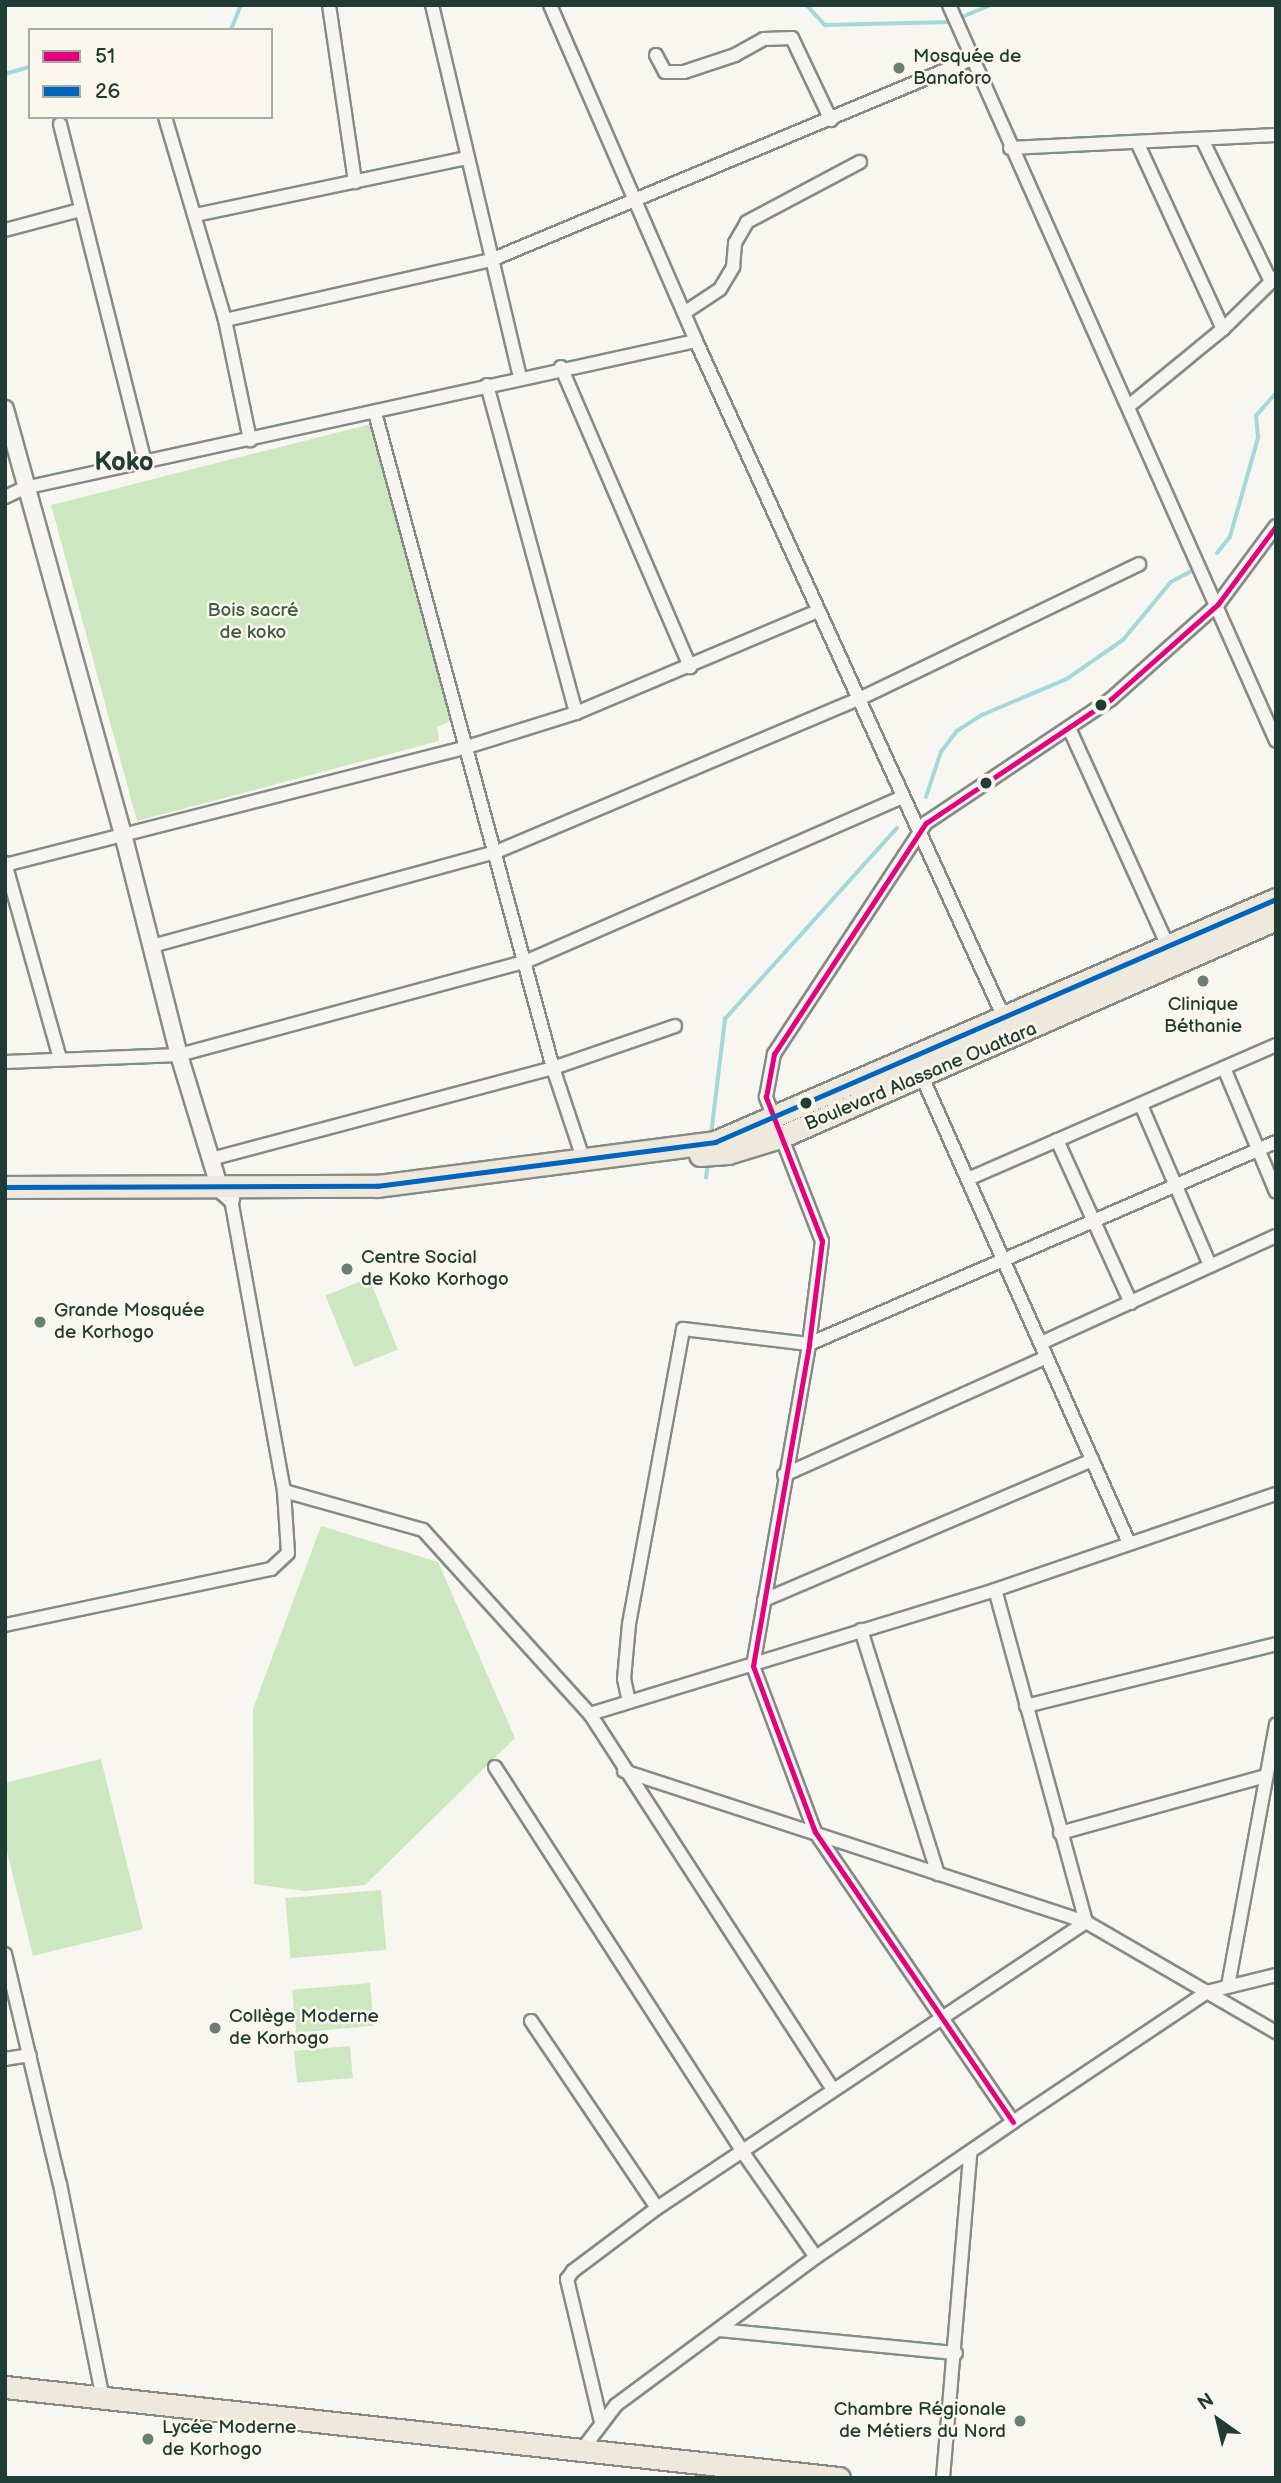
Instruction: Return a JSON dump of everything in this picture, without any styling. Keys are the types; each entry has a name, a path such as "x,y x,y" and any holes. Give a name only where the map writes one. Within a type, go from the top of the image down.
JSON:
{"main road":[{"name":"Boulevard Alassane Ouattara","path":"5,1199 225,1194 377,1186 703,1149 922,1077 1013,1038 1276,899"},
{"name":"Boulevard Alassane Ouattara","path":"703,1149 727,1153 914,1057 1003,1017 1276,919"},
{"name":"Boulevard Alassane Ouattara","path":"5,1187 225,1194"},
{"path":"5,2387 580,2452 839,2478"}],"street":[{"path":"329,5 355,182"},
{"path":"432,5 466,158 520,377"},
{"path":"550,5 695,341 768,493 818,611 903,797 918,837 1013,1038"},
{"path":"950,8 1010,148 1130,405 1276,741"},
{"path":"656,55 665,72 684,72 736,55 764,39 792,38 831,120"},
{"path":"225,320 491,260 636,203 972,59"},
{"path":"166,119 225,320 250,440"},
{"path":"60,124 145,462"},
{"path":"1010,148 1276,135"},
{"path":"1130,405 1223,329 1273,280 1202,139"},
{"path":"1137,142 1223,329"},
{"path":"196,215 466,158"},
{"path":"684,313 720,289 733,267 735,243 747,222 860,162"},
{"path":"5,230 80,210"},
{"path":"5,497 24,488 375,414 561,367 695,341"},
{"path":"561,367 690,667"},
{"path":"487,385 576,713"},
{"path":"5,409 24,488 123,834 179,1055 211,1159 225,1194 284,1491 288,1553 271,1569 5,1625"},
{"path":"375,414 527,961 553,1068 588,1161"},
{"path":"1013,2122 944,2017 814,1832 753,1666 784,1475 809,1344 822,1241 766,1097 775,1054 926,823 1111,699 1218,604 1276,526"},
{"path":"152,946 496,852 859,699 1139,564"},
{"path":"60,1059 5,864 467,747 576,713 818,611"},
{"path":"1069,728 1171,956"},
{"path":"5,1062 179,1055 527,961 903,797"},
{"path":"211,1159 553,1068 674,1026"},
{"path":"968,1179 1276,1045"},
{"path":"914,1057 1129,1543"},
{"path":"1224,1068 1276,1192"},
{"path":"1141,1105 1210,1265"},
{"path":"1056,1140 1131,1303"},
{"path":"629,1702 624,1679 629,1624 682,1329 809,1344 1276,1142"},
{"path":"1041,1343 1276,1236"},
{"path":"784,1475 1047,1357"},
{"path":"764,1600 1092,1460"},
{"path":"284,1491 423,1530 590,1714 624,1771 833,2089"},
{"path":"590,1714 995,1590 1276,1494"},
{"path":"995,1590 1086,1922"},
{"path":"861,1630 938,1874"},
{"path":"1026,1706 1276,1644"},
{"path":"1228,1986 1276,1724"},
{"path":"495,1767 743,2151 816,2257"},
{"path":"624,1771 1086,1922 1276,2032"},
{"path":"1060,1833 1266,1776"},
{"path":"601,2422 567,2279 657,2207 1086,1922"},
{"path":"5,1954 30,2055 103,2399"},
{"path":"580,2452 616,2405 816,2257 1207,1992 1276,1975"},
{"path":"531,2021 657,2207"},
{"path":"5,2059 30,2055"},
{"path":"943,2478 956,2353 970,2154"},
{"path":"720,2330 956,2353"}],"green space":[{"name":"Bois sacré de koko","path":"371,424 451,721 437,727 439,741 137,821 51,505"},
{"path":"369,1278 398,1349 354,1367 325,1296"},
{"path":"321,1526 438,1562 515,1738 365,1885 305,1891 254,1884 253,1709"},
{"path":"101,1759 143,1929 33,1956 5,1844 5,1783"},
{"path":"381,1890 386,1950 291,1958 285,1898"},
{"path":"370,1983 374,2026 296,2033 292,1990"},
{"path":"350,2046 353,2078 297,2083 294,2051"}],"waterway":[{"path":"232,28 241,5"},
{"path":"807,5 825,25 950,22 991,5"},
{"path":"1170,5 1179,5"},
{"path":"5,74 28,68"},
{"path":"1217,553 1230,537 1258,438 1256,416 1276,393"},
{"path":"926,797 941,752 957,731 982,715 1067,679 1123,640 1171,582 1190,572"},
{"path":"711,1135 725,1019 897,828"},
{"path":"706,1178 708,1163"}],"transit line":[{"name":"51","path":"1013,2122 815,1832 753,1666 809,1344 822,1241 766,1097 774,1054 926,823 1111,699 1218,604 1276,526"},
{"name":"26","path":"5,1187 377,1186 715,1142 1276,899"}],"place":[{"name":"Mosquée de Banaforo","path":"899,68"},
{"name":"Clinique Béthanie","path":"1203,981"},
{"name":"Centre Social de Koko Korhogo","path":"347,1269"},
{"name":"Grande Mosquée de Korhogo","path":"40,1322"},
{"name":"Collège Moderne de Korhogo","path":"215,2028"},
{"name":"Chambre Régionale de Métiers du Nord","path":"1020,2421"},
{"name":"Lycée Moderne de Korhogo","path":"148,2439"}],"district":[{"name":"Koko","path":"124,463"}]}
